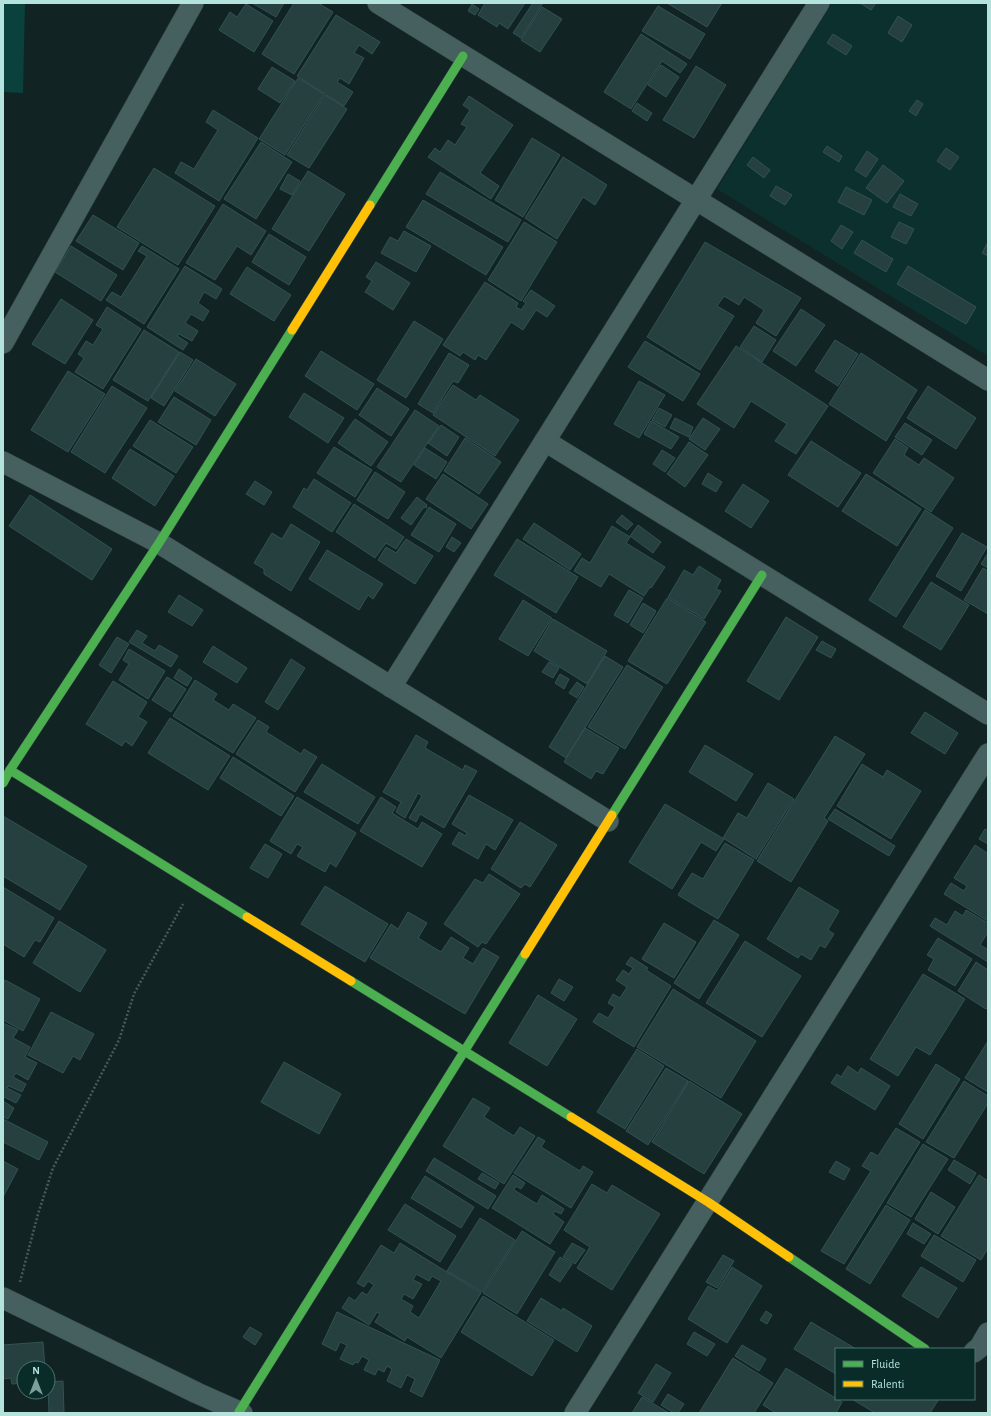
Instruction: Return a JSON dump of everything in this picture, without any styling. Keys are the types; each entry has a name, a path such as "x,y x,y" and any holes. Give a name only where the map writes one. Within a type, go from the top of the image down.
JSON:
{"street":[{"path":"3,343 193,3"},
{"path":"378,3 988,380"},
{"path":"391,687 819,3"},
{"path":"3,783 10,770 159,543 463,56"},
{"path":"545,440 988,714"},
{"path":"3,462 159,543 608,821"},
{"path":"9,1301 198,1403 240,1412 762,575"},
{"path":"576,1413 988,754"},
{"path":"10,770 708,1202 925,1348"},
{"path":"975,1351 980,1347 988,1333"}],"path":[{"path":"9,1301 53,1168 119,1040 134,994 194,885"}],"shaded area":[{"path":"3,3 25,3 23,93 3,92"},
{"path":"832,3 988,3 988,356 717,189"}],"building":[{"path":"252,3 284,3 276,17"},
{"path":"294,3 318,3 333,12 294,74 262,54"},
{"path":"485,3 525,3 508,29 499,23 497,27 478,15"},
{"path":"533,3 543,3 521,38 513,33"},
{"path":"667,3 722,3 707,27"},
{"path":"860,3 876,3 871,10"},
{"path":"246,4 273,21 254,52 219,30 230,12 237,17"},
{"path":"472,4 479,9 475,15 468,11"},
{"path":"658,6 705,34 690,59 642,31"},
{"path":"542,7 562,19 540,52 521,40"},
{"path":"336,15 380,42 372,54 359,45 354,53 364,58 349,84 340,78 337,82 353,92 344,106 297,76"},
{"path":"898,16 912,25 902,42 888,33"},
{"path":"641,34 687,64 680,73 662,61 631,109 604,92"},
{"path":"833,34 852,46 846,55 827,43"},
{"path":"661,65 679,77 666,97 648,85"},
{"path":"696,66 726,85 694,138 663,120"},
{"path":"272,67 295,81 280,103 258,89"},
{"path":"298,78 324,94 285,155 259,139"},
{"path":"325,95 347,109 309,168 287,155"},
{"path":"469,96 513,125 480,173 499,186 491,199 428,157 435,148 440,152 448,140 455,145 467,127 461,124 470,110 463,105"},
{"path":"917,100 923,104 916,116 909,111"},
{"path":"637,103 652,113 647,121 632,111"},
{"path":"213,110 258,138 219,201 175,173 181,162 194,169 218,130 206,122"},
{"path":"532,138 560,155 523,217 495,200"},
{"path":"261,142 292,162 256,219 224,199"},
{"path":"827,146 842,156 839,162 823,152"},
{"path":"946,148 959,157 950,170 937,161"},
{"path":"867,151 878,159 866,177 855,170"},
{"path":"563,157 607,185 595,205 583,197 557,239 525,218"},
{"path":"753,157 770,170 764,178 747,165"},
{"path":"883,165 904,181 887,203 866,188"},
{"path":"154,168 215,206 178,265 117,227"},
{"path":"308,171 345,194 309,251 272,229"},
{"path":"440,172 521,220 508,242 426,194"},
{"path":"288,174 300,181 292,195 280,189"},
{"path":"776,186 792,195 785,205 770,196"},
{"path":"846,187 872,200 864,215 838,202"},
{"path":"900,194 918,204 911,216 893,207"},
{"path":"423,200 503,247 486,275 406,227"},
{"path":"223,204 266,231 251,255 237,246 215,280 186,263"},
{"path":"93,215 139,243 123,270 76,241"},
{"path":"524,222 557,242 521,301 488,280"},
{"path":"899,222 914,229 906,244 891,237"},
{"path":"841,225 853,232 842,249 831,241"},
{"path":"404,231 431,246 416,272 381,253 390,237 398,241"},
{"path":"269,234 306,257 289,285 252,262"},
{"path":"862,240 893,259 886,272 854,253"},
{"path":"705,242 801,298 776,336 756,323 764,310 744,297 739,305 724,296 717,306 734,316 700,370 647,337"},
{"path":"988,242 988,256 982,253"},
{"path":"71,246 117,275 101,301 55,272"},
{"path":"142,246 179,269 144,324 106,300 112,292 121,297 147,256 138,251"},
{"path":"376,262 410,283 393,310 365,292 372,281 366,277"},
{"path":"185,266 222,289 216,299 204,292 198,303 209,311 203,321 191,314 185,323 198,331 192,341 179,334 177,336 188,343 183,350 147,327"},
{"path":"908,266 976,307 966,324 897,284"},
{"path":"247,267 291,295 274,321 230,294"},
{"path":"485,282 518,303 516,307 521,310 526,303 523,301 531,290 555,306 547,317 536,310 523,330 511,322 486,360 478,355 475,360 463,352 460,356 443,345"},
{"path":"61,299 93,320 65,364 32,344"},
{"path":"107,307 141,329 103,389 75,372 84,358 78,354 86,341 93,345 103,329 96,325"},
{"path":"801,309 825,325 796,366 773,351"},
{"path":"414,321 443,339 406,398 377,380"},
{"path":"754,326 776,340 762,362 740,347"},
{"path":"144,330 179,352 148,401 113,380"},
{"path":"835,340 858,354 838,386 815,371"},
{"path":"645,341 700,374 683,401 628,367"},
{"path":"736,346 828,406 796,454 775,441 787,424 751,401 734,428 697,404"},
{"path":"321,351 374,384 357,410 305,376"},
{"path":"180,352 193,360 164,406 151,398"},
{"path":"449,353 469,365 458,383 453,381 433,413 418,404"},
{"path":"861,353 917,390 886,441 829,404"},
{"path":"196,359 236,384 215,416 175,391"},
{"path":"68,371 105,394 68,452 31,430"},
{"path":"639,381 665,395 639,438 614,424"},
{"path":"453,385 476,400 480,395 519,420 495,456 433,415"},
{"path":"112,386 147,408 105,473 71,452"},
{"path":"928,386 976,418 956,449 907,418"},
{"path":"377,388 409,409 391,436 359,415"},
{"path":"304,393 344,418 328,443 289,417"},
{"path":"174,397 211,420 196,445 158,422"},
{"path":"659,408 672,415 665,427 652,420"},
{"path":"415,410 439,426 401,482 377,467"},
{"path":"675,418 693,427 689,437 670,428"},
{"path":"703,418 720,429 705,450 689,439"},
{"path":"355,419 388,442 371,466 338,443"},
{"path":"150,420 193,447 176,473 133,446"},
{"path":"651,421 679,437 671,449 644,434"},
{"path":"905,423 932,440 922,455 895,437"},
{"path":"441,425 459,437 447,456 428,443"},
{"path":"465,438 501,462 479,494 444,471"},
{"path":"895,439 908,448 904,455 919,465 924,458 954,478 931,512 873,473"},
{"path":"811,441 861,473 838,507 788,475"},
{"path":"689,442 708,455 685,487 667,474"},
{"path":"334,447 372,470 355,497 317,473"},
{"path":"425,448 447,462 436,479 414,465"},
{"path":"130,449 174,476 155,506 112,478"},
{"path":"662,450 675,458 665,472 653,464"},
{"path":"375,472 405,492 388,519 357,500"},
{"path":"708,473 722,482 716,492 702,484"},
{"path":"443,474 488,504 471,529 426,499"},
{"path":"866,474 921,509 897,546 842,511"},
{"path":"314,479 351,503 332,532 293,507 304,488 307,490"},
{"path":"255,481 272,492 264,505 246,494"},
{"path":"743,484 769,501 751,528 725,511"},
{"path":"30,495 112,549 92,580 9,526"},
{"path":"417,497 427,505 411,525 401,518"},
{"path":"354,504 404,537 396,549 386,543 375,558 336,532"},
{"path":"429,507 456,524 439,552 411,535"},
{"path":"925,510 953,528 896,617 869,600"},
{"path":"622,515 633,524 627,530 616,522"},
{"path":"534,523 581,554 570,570 523,539"},
{"path":"291,524 320,542 291,591 264,574 264,569 254,563 272,533 282,539"},
{"path":"638,525 661,542 653,553 630,536"},
{"path":"612,526 630,537 626,543 665,567 644,596 609,574 601,587 574,571 582,558 590,563"},
{"path":"962,533 987,547 961,591 936,576"},
{"path":"452,537 461,543 454,552 446,547"},
{"path":"406,539 433,556 415,584 378,560 386,547 396,553"},
{"path":"517,539 578,577 556,613 494,575"},
{"path":"327,550 383,584 373,599 368,595 359,610 309,579"},
{"path":"988,553 988,568 981,564"},
{"path":"699,566 721,580 716,589 721,591 704,619 668,597 684,570 693,575"},
{"path":"983,568 988,571 988,614 964,600"},
{"path":"931,582 969,605 941,650 903,627"},
{"path":"629,590 643,598 628,623 614,615"},
{"path":"179,595 203,610 192,626 168,612"},
{"path":"667,598 706,622 667,684 628,661"},
{"path":"523,600 552,618 528,656 499,639"},
{"path":"643,603 656,611 643,633 630,625"},
{"path":"786,617 818,637 779,700 747,681"},
{"path":"553,619 607,651 587,684 534,651"},
{"path":"137,630 147,636 142,643 155,651 159,645 178,656 171,667 129,642"},
{"path":"117,637 129,644 111,673 99,665"},
{"path":"822,641 836,649 831,658 816,650"},
{"path":"213,646 247,668 237,683 203,662"},
{"path":"129,649 165,671 148,699 119,680 129,664 123,660"},
{"path":"605,656 623,667 566,758 549,747"},
{"path":"291,659 305,668 278,710 265,702"},
{"path":"549,662 559,668 553,678 542,672"},
{"path":"627,665 663,687 625,749 588,727"},
{"path":"179,669 192,678 187,686 174,678"},
{"path":"560,674 569,679 564,689 555,683"},
{"path":"167,677 186,689 171,712 152,700"},
{"path":"195,680 217,694 213,700 229,710 233,704 256,718 233,753 173,716"},
{"path":"113,681 147,702 138,717 147,722 132,746 125,741 122,746 86,724"},
{"path":"577,682 584,687 577,698 569,693"},
{"path":"925,712 958,733 945,754 911,733"},
{"path":"170,718 230,756 208,790 148,753"},
{"path":"258,720 269,727 266,732 301,754 304,749 317,757 295,792 236,754"},
{"path":"585,728 619,748 603,774 596,771 591,779 564,762"},
{"path":"416,735 428,742 425,748 463,770 465,765 477,771 444,828 420,814 416,822 409,818 422,796 418,793 405,818 396,812 401,802 383,792"},
{"path":"835,736 865,754 824,818 828,821 791,882 757,861"},
{"path":"705,745 753,774 736,801 689,772"},
{"path":"233,757 294,796 281,816 220,778"},
{"path":"322,764 375,797 358,824 304,792"},
{"path":"862,764 883,777 887,770 921,791 891,839 837,806"},
{"path":"768,783 794,799 756,859 723,838 738,813 747,818"},
{"path":"469,795 513,820 495,850 486,844 478,859 452,844 459,832 466,836 467,833 452,824"},
{"path":"297,797 356,833 336,867 330,863 325,872 297,856 303,847 297,844 291,854 270,841"},
{"path":"381,797 396,807 392,813 418,829 422,822 442,834 422,867 360,831"},
{"path":"665,804 724,839 716,851 701,842 672,889 629,862"},
{"path":"835,809 895,846 889,856 828,819"},
{"path":"3,816 87,866 60,910 3,876"},
{"path":"520,822 557,845 530,887 525,884 521,888 491,869"},
{"path":"985,829 988,831 988,844 979,839"},
{"path":"725,843 754,860 718,919 678,895 692,873 703,879"},
{"path":"265,844 282,854 268,878 250,868"},
{"path":"975,845 987,853 988,851 988,921 944,894 951,883 964,891 967,886 954,878"},
{"path":"489,874 520,894 486,944 482,942 478,947 444,924 475,879 483,883"},
{"path":"325,886 388,924 365,962 301,924"},
{"path":"3,887 54,918 40,942 35,940 24,957 3,944"},
{"path":"799,887 839,911 828,930 834,934 825,948 820,945 811,960 801,954 798,958 767,939"},
{"path":"966,910 988,923 988,932 980,945 987,949 988,947 988,962 930,926 935,918 947,925 955,911 963,916"},
{"path":"408,912 427,923 418,938 441,952 451,937 469,948 463,958 473,964 483,948 499,957 465,1014 370,958 391,924 398,929"},
{"path":"714,920 739,935 699,999 674,983"},
{"path":"59,921 106,950 80,992 33,963"},
{"path":"664,923 696,942 674,978 642,959"},
{"path":"938,938 972,959 955,986 928,970 934,959 927,955"},
{"path":"745,941 801,976 762,1037 706,1003"},
{"path":"631,957 648,968 646,970 671,986 634,1047 593,1022 599,1013 608,1018 615,1007 608,1003 613,994 620,998 627,987 616,980 623,970 629,974 633,968 626,964"},
{"path":"976,962 988,970 988,1006 986,1009 958,991"},
{"path":"923,974 965,999 930,1055 916,1047 898,1076 870,1059"},
{"path":"559,979 573,987 564,1001 551,993"},
{"path":"5,980 40,999 23,1031 3,1020 3,985"},
{"path":"673,989 756,1041 721,1098 637,1047"},
{"path":"538,995 577,1019 547,1066 509,1043"},
{"path":"51,1012 94,1034 80,1060 73,1056 63,1073 28,1055"},
{"path":"3,1023 18,1030 13,1038 30,1047 25,1057 37,1063 28,1080 16,1073 13,1077 26,1084 22,1092 9,1086 7,1088 21,1095 16,1103 4,1097 3,1099"},
{"path":"988,1041 988,1092 965,1078"},
{"path":"637,1049 664,1066 625,1129 597,1112"},
{"path":"284,1062 341,1094 319,1134 261,1102"},
{"path":"936,1064 960,1079 923,1139 899,1124"},
{"path":"848,1066 858,1073 861,1068 890,1086 875,1110 831,1083 837,1074 841,1077"},
{"path":"666,1068 688,1081 648,1145 626,1131"},
{"path":"689,1081 742,1114 704,1174 652,1142"},
{"path":"964,1081 988,1096 988,1103 954,1158 926,1142"},
{"path":"473,1098 490,1108 484,1117 514,1136 520,1127 535,1136 504,1184 443,1146"},
{"path":"3,1101 14,1108 8,1119 3,1117"},
{"path":"3,1119 48,1142 39,1160 3,1142"},
{"path":"896,1128 920,1142 844,1264 821,1251 871,1171 862,1166 871,1152 878,1156"},
{"path":"538,1137 545,1141 541,1147 580,1171 583,1166 593,1172 571,1208 514,1173"},
{"path":"923,1144 948,1159 911,1217 887,1203"},
{"path":"434,1158 496,1196 488,1209 426,1171"},
{"path":"954,1160 976,1173 970,1184 948,1170"},
{"path":"3,1161 18,1169 3,1197"},
{"path":"836,1161 850,1169 844,1180 829,1172"},
{"path":"482,1173 499,1183 495,1189 478,1179"},
{"path":"513,1175 525,1183 521,1189 516,1186 514,1190 537,1204 542,1195 564,1209 561,1214 555,1211 553,1214 564,1222 550,1244 492,1208"},
{"path":"979,1175 988,1181 988,1248 981,1260 941,1236"},
{"path":"425,1176 474,1207 461,1228 411,1198"},
{"path":"592,1184 607,1193 612,1185 660,1214 612,1290 577,1268 590,1247 564,1230"},
{"path":"931,1192 955,1207 938,1234 915,1219"},
{"path":"405,1204 456,1236 440,1262 388,1230"},
{"path":"886,1205 910,1220 870,1284 846,1269"},
{"path":"480,1218 515,1240 482,1292 447,1271"},
{"path":"913,1223 931,1234 924,1244 907,1234"},
{"path":"522,1231 555,1252 517,1314 483,1293"},
{"path":"934,1235 976,1260 963,1282 921,1256"},
{"path":"400,1243 481,1293 441,1358 407,1337 405,1341 375,1322 380,1314 377,1312 369,1325 342,1308 349,1297 355,1301 362,1292 367,1295 374,1285 368,1281 364,1287 357,1283 381,1245 394,1253","holes":["416,1274 429,1281 432,1276 441,1281 419,1318 410,1312 413,1306 401,1299 404,1294 413,1299 422,1284 413,1280"]},
{"path":"572,1243 585,1250 575,1264 563,1257"},
{"path":"723,1255 734,1261 717,1288 706,1282"},
{"path":"560,1257 572,1264 560,1282 549,1275"},
{"path":"732,1267 762,1286 727,1343 688,1319 708,1286 717,1291"},
{"path":"921,1267 957,1288 938,1318 902,1296"},
{"path":"483,1296 554,1340 532,1376 461,1332"},
{"path":"541,1298 562,1311 563,1308 592,1326 577,1352 527,1321"},
{"path":"766,1311 772,1315 767,1324 760,1320"},
{"path":"337,1312 440,1360 422,1397 410,1391 415,1379 407,1375 401,1388 387,1381 392,1369 387,1366 384,1372 378,1369 375,1375 364,1370 369,1360 362,1356 358,1363 355,1362 353,1365 340,1359 347,1345 340,1342 336,1351 322,1344"},
{"path":"811,1322 854,1348 835,1348 835,1373 794,1349"},
{"path":"250,1327 262,1334 255,1345 243,1337"},
{"path":"694,1332 715,1344 707,1356 687,1344"},
{"path":"43,1342 44,1360 16,1360 16,1384 12,1384 11,1378 3,1379 3,1345"},
{"path":"742,1345 766,1359 759,1371 735,1356"},
{"path":"733,1358 773,1383 754,1413 699,1413"},
{"path":"656,1364 671,1373 653,1402 638,1393"},
{"path":"786,1368 835,1398 835,1400 842,1402 836,1413 776,1413 763,1405"},
{"path":"56,1381 63,1381 64,1413 49,1413 49,1400 56,1400"},
{"path":"668,1394 684,1404 678,1413 674,1413 661,1405"},
{"path":"642,1397 669,1413 632,1413"},
{"path":"854,1400 938,1400 930,1413 875,1413"}],"traffic: fast":[{"path":"370,205 463,56"},
{"path":"3,783 10,770 159,543 292,330"},
{"path":"612,815 762,575"},
{"path":"10,770 247,917"},
{"path":"239,1412 525,954"},
{"path":"351,981 571,1117"},
{"path":"789,1257 924,1348"}],"traffic: slow":[{"path":"292,330 370,205"},
{"path":"525,954 612,815"},
{"path":"247,917 351,981"},
{"path":"571,1117 708,1202 789,1257"}]}
